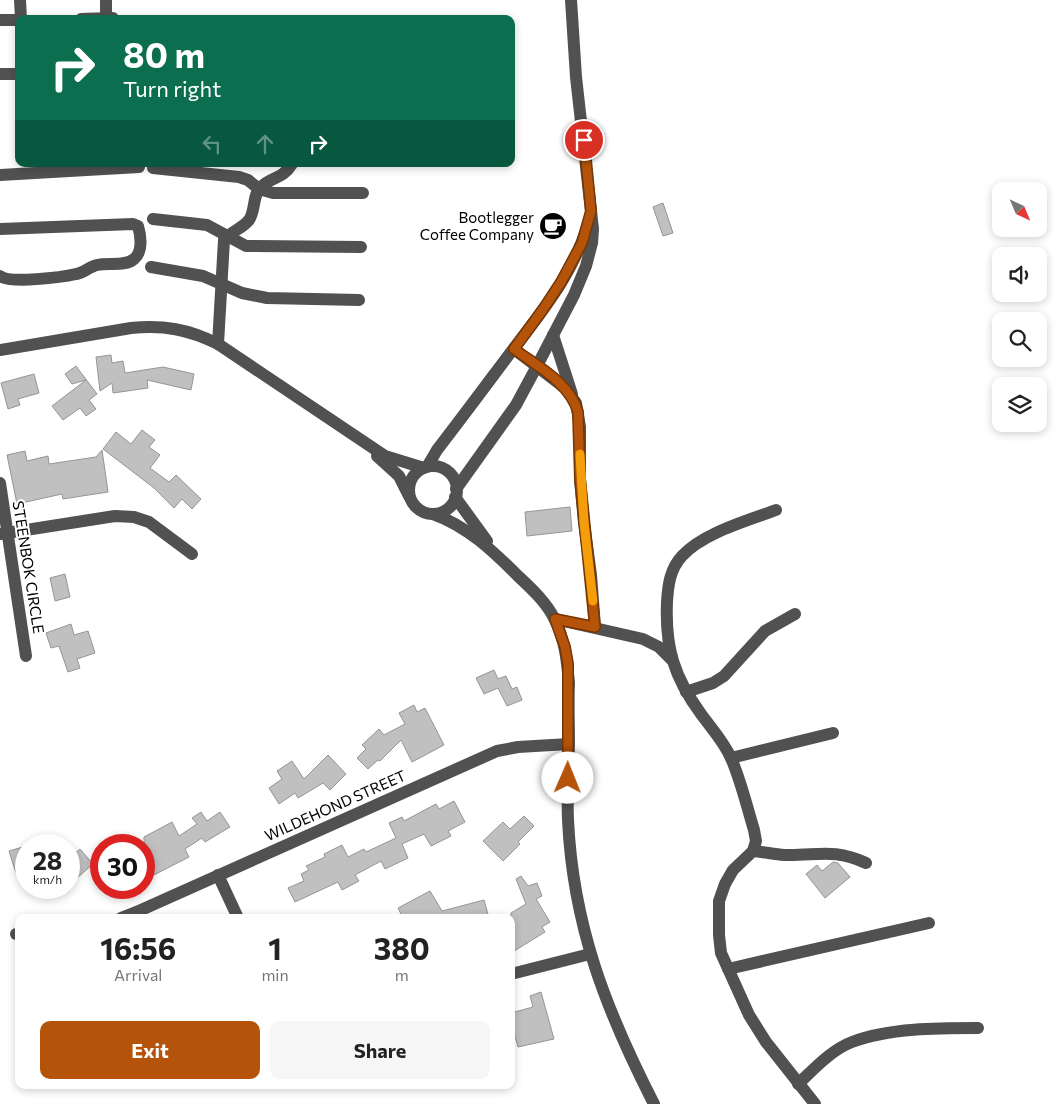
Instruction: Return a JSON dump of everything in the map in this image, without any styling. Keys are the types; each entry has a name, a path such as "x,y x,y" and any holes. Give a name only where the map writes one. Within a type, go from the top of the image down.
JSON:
{"street":[{"path":"20,0 20,15"},
{"path":"106,0 106,15"},
{"path":"564,0 572,30"},
{"path":"433,514 447,509 516,405 574,295 586,266 592,243 593,229 572,30 571,0"},
{"path":"0,20 15,19"},
{"path":"0,74 15,74"},
{"path":"0,175 139,167"},
{"path":"218,344 224,240 249,220 261,186 281,177 289,167"},
{"path":"153,168 239,177 248,180 259,189 273,193 363,193"},
{"path":"410,498 409,490 413,477 426,468 437,450 544,308 582,243 591,211"},
{"path":"153,219 208,225 246,246 361,247"},
{"path":"0,229 133,224 138,226 141,235 140,252 134,259 126,262 97,264 77,274 21,280 9,280 0,276"},
{"path":"152,267 203,276 242,293 267,298 359,300"},
{"path":"0,350 106,331 151,326 183,330 202,336 218,344 385,456 426,468 439,468 449,473 453,478 456,493 492,550"},
{"path":"553,334 576,403 580,427 580,479 595,627"},
{"path":"514,349 565,388 576,403"},
{"path":"354,436 399,476 410,498 419,510 453,522 492,550 532,589 555,619 565,647 568,664 569,840 577,895 590,954 615,1025 638,1075 654,1104"},
{"name":"STEENBOK CIRCLE","path":"0,483 4,533 26,656"},
{"path":"776,510 709,537 682,555 673,568 668,585 667,635 677,676 731,758 756,841 753,850 733,870 725,884 720,901 719,935 721,953 749,1015 766,1042 815,1104"},
{"path":"4,533 115,516 134,517 149,522 192,554"},
{"path":"686,692 713,683 724,676 765,631 795,614"},
{"path":"555,619 643,639 659,647 672,659"},
{"path":"731,758 833,733"},
{"name":"WILDEHOND STREET","path":"131,914 497,751 518,747 569,744"},
{"path":"753,850 784,855 836,853 850,856 866,863"},
{"path":"218,875 236,914"},
{"path":"728,969 929,923"},
{"path":"515,973 590,954"},
{"path":"798,1084 825,1058 851,1042 878,1035 904,1032 978,1028"}],"building":[{"path":"663,203 673,233 663,236 653,207"},
{"path":"111,355 112,363 123,361 125,373 163,367 194,374 191,390 147,380 148,388 113,393 112,383 100,391 96,357"},
{"path":"76,366 97,394 89,400 96,409 86,416 80,408 63,420 52,406 86,380 72,384 65,374"},
{"path":"34,374 39,393 18,399 20,405 8,409 1,383"},
{"path":"142,430 155,440 149,447 160,455 150,468 169,482 176,475 201,499 192,509 182,499 174,508 154,488 103,449 116,432 131,444"},
{"path":"102,450 108,492 63,499 62,494 17,504 7,455 25,451 27,461 48,456 49,464 96,457"},
{"path":"570,507 572,531 527,536 525,512"},
{"path":"65,574 70,597 55,601 50,578"},
{"path":"71,624 74,635 88,631 95,653 77,659 80,668 68,672 59,646 51,648 46,633"},
{"path":"494,670 498,679 506,676 512,689 517,687 522,700 507,706 498,688 484,694 476,678"},
{"path":"414,705 417,712 425,708 444,745 412,762 401,740 380,761 378,760 368,769 357,758 366,749 362,745 379,729 384,735 405,724 399,713"},
{"path":"328,755 346,774 330,790 323,783 298,798 295,793 279,804 269,788 282,779 277,771 292,761 304,779"},
{"path":"454,801 465,822 448,831 451,836 431,846 424,834 402,844 408,858 385,869 381,861 355,875 359,881 342,890 338,882 295,902 288,888 304,881 301,874 309,870 306,866 325,857 324,854 342,845 348,857 364,849 366,852 396,838 389,823 402,817 404,821 436,804 439,809"},
{"path":"201,812 207,821 220,812 230,827 205,842 202,838 185,849 189,857 155,874 155,834 150,834 172,822 179,836 197,824 192,818"},
{"path":"524,816 534,826 503,861 483,841 503,822 510,829"},
{"path":"15,849 15,870 9,851"},
{"path":"80,849 90,861 90,867 80,875"},
{"path":"833,862 838,863 850,877 825,898 806,874 817,865 822,871"},
{"path":"521,876 528,886 537,883 542,896 536,899 550,922 542,927 545,932 515,951 515,914 511,913 526,904 516,879"},
{"path":"430,891 442,911 484,900 488,914 401,914 398,908"},
{"path":"541,992 554,1039 518,1047 515,1037 515,1012 533,1007 530,996"}],"slow traffic":[{"path":"580,454 580,479 593,601"}],"place":[{"name":"Bootlegger Coffee Company","path":"553,226"}],"route":[{"path":"568,778 568,664 561,633 555,619 595,627 580,479 580,427 576,403 565,388 514,349 561,282 582,243 591,211 584,140"}]}
